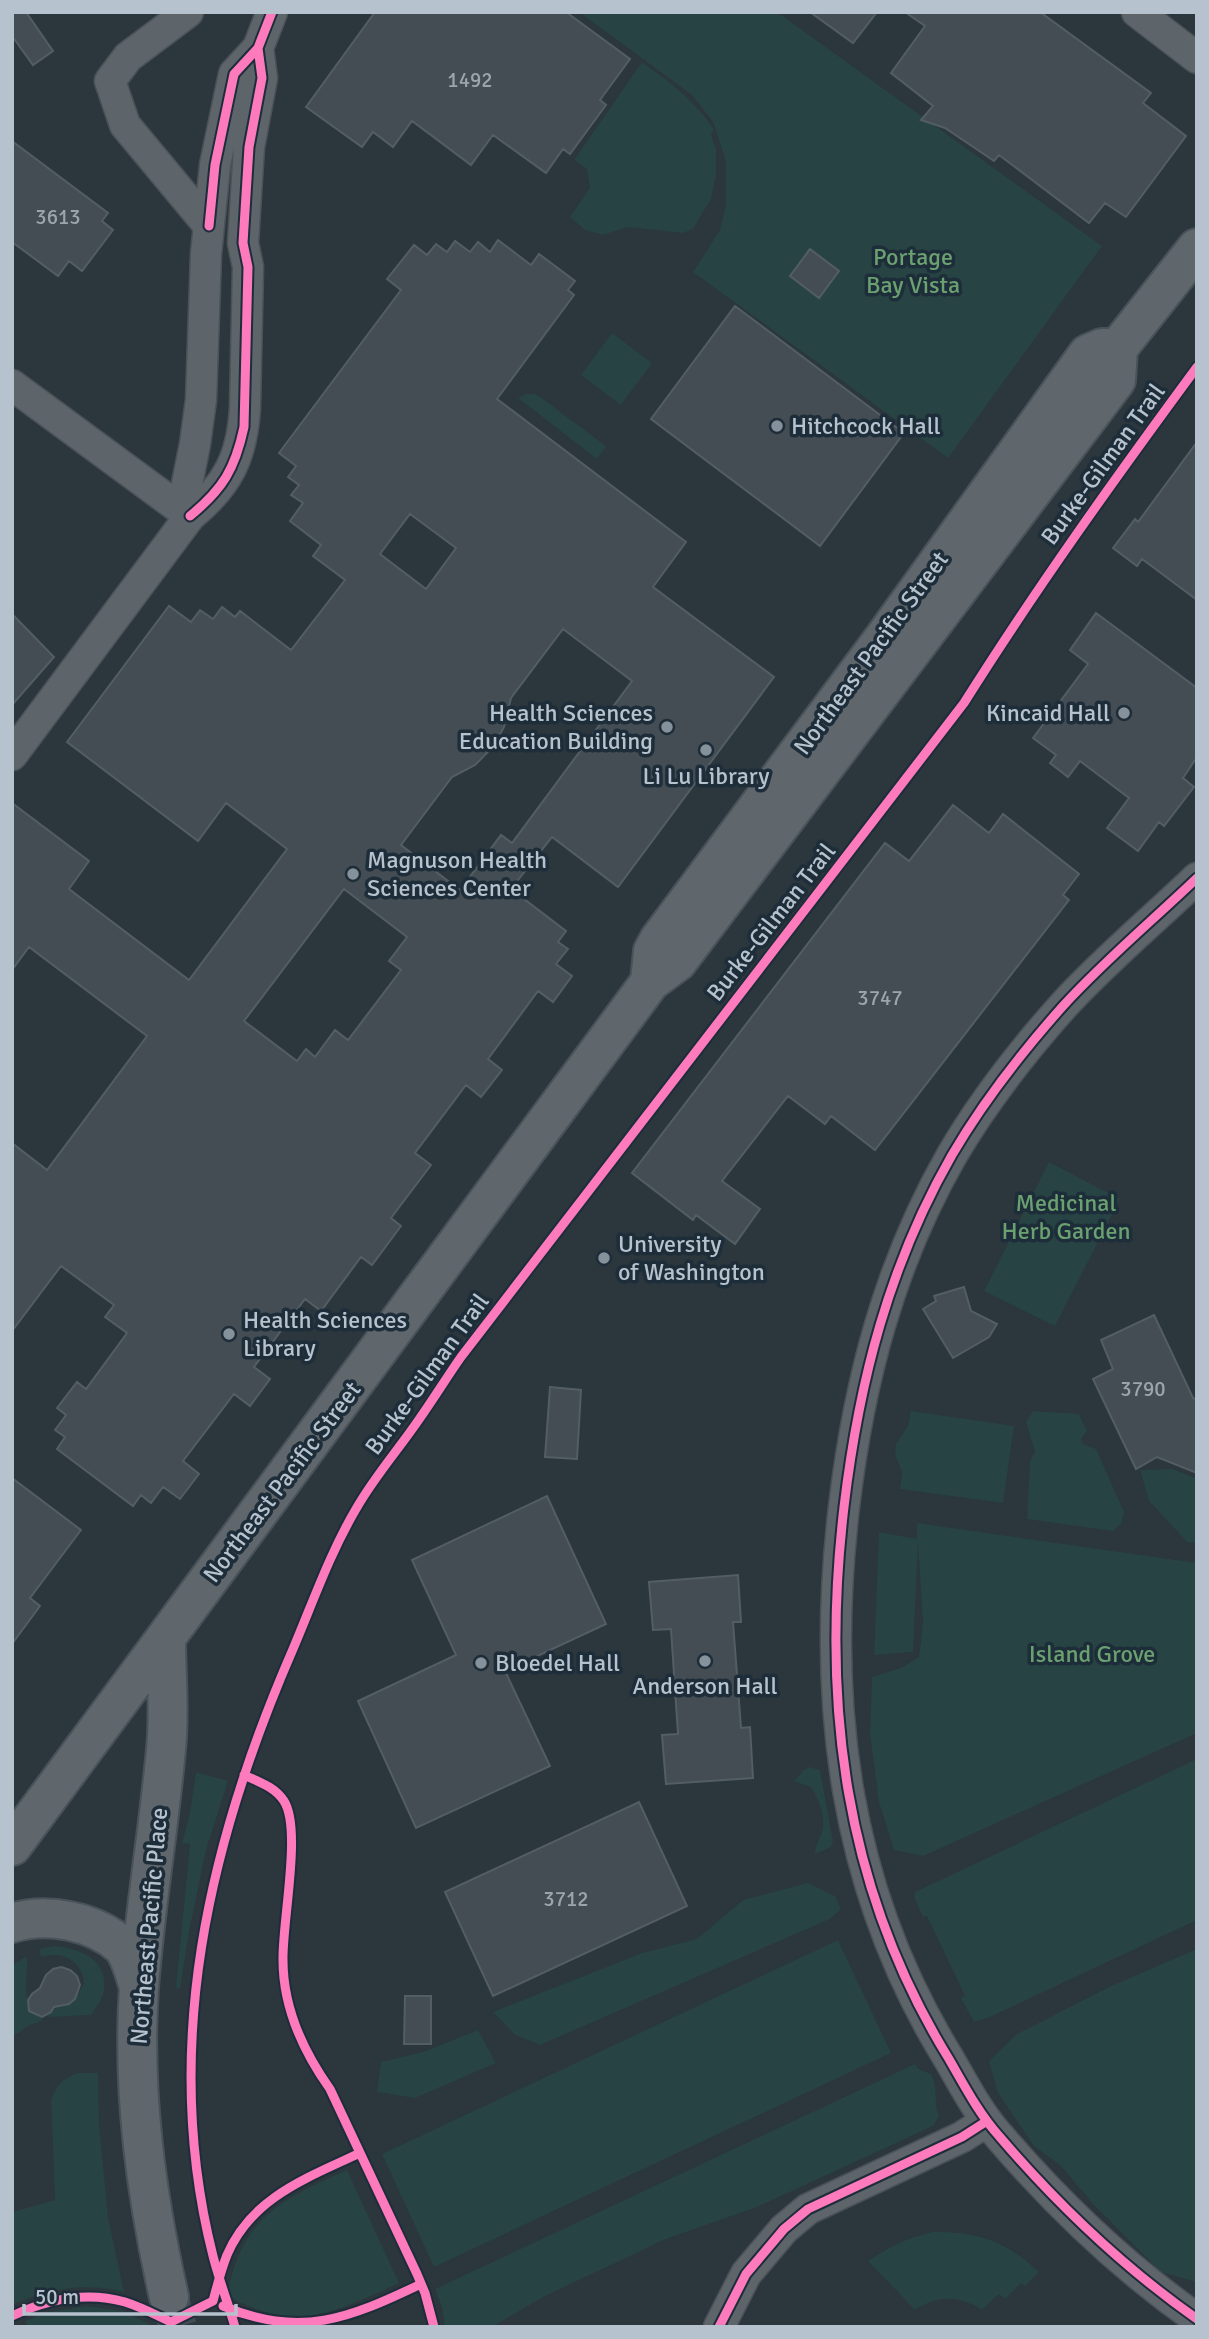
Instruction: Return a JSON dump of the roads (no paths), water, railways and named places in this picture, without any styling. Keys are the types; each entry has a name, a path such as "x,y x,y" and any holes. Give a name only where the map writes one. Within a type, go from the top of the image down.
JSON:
{"main road":[{"name":"Northeast Pacific Street","path":"12,1846 650,982 653,951 659,940 884,638 1087,354 1102,348 1118,348 1197,248"},
{"name":"Northeast Pacific Place","path":"166,1638 167,1747 139,1987 137,2048 141,2138 152,2216 169,2297"},
{"path":"12,1923 25,1919 68,1921 101,1933 124,1948 139,1987"}],"street":[{"path":"188,12 128,57 110,81 125,125 209,226"},
{"path":"190,516 186,489 201,400 209,226 216,155 234,74 258,48 272,12"},
{"path":"1137,12 1197,58"},
{"path":"12,755 190,516 211,499 223,483 240,447 244,427 248,267 243,243 249,147 262,78 258,48"},
{"path":"12,384 190,516"},
{"path":"1197,878 1065,1003 1003,1079 953,1153 912,1233 874,1341 855,1427 842,1522 836,1630 839,1728 859,1848 886,1936 921,2010 987,2121 1040,2182 1092,2234 1197,2319"},
{"path":"719,2327 746,2274 783,2229 808,2209 962,2137 987,2121"}],"tunnel":[{"path":"169,2297 178,2327"}],"place":[{"name":"Hitchcock Hall","path":"777,426"},
{"name":"Kincaid Hall","path":"1124,713"},
{"name":"Health Sciences Education Building","path":"667,727"},
{"name":"Li Lu Library","path":"706,750"},
{"name":"Magnuson Health Sciences Center","path":"353,874"},
{"name":"University of Washington","path":"604,1258"},
{"name":"Health Sciences Library","path":"229,1334"},
{"name":"Anderson Hall","path":"705,1661"},
{"name":"Bloedel Hall","path":"481,1663"}],"park label":[{"name":"Portage Bay Vista","path":"913,271"},
{"name":"Medicinal Herb Garden","path":"1066,1217"},
{"name":"Island Grove","path":"1092,1654"}]}
